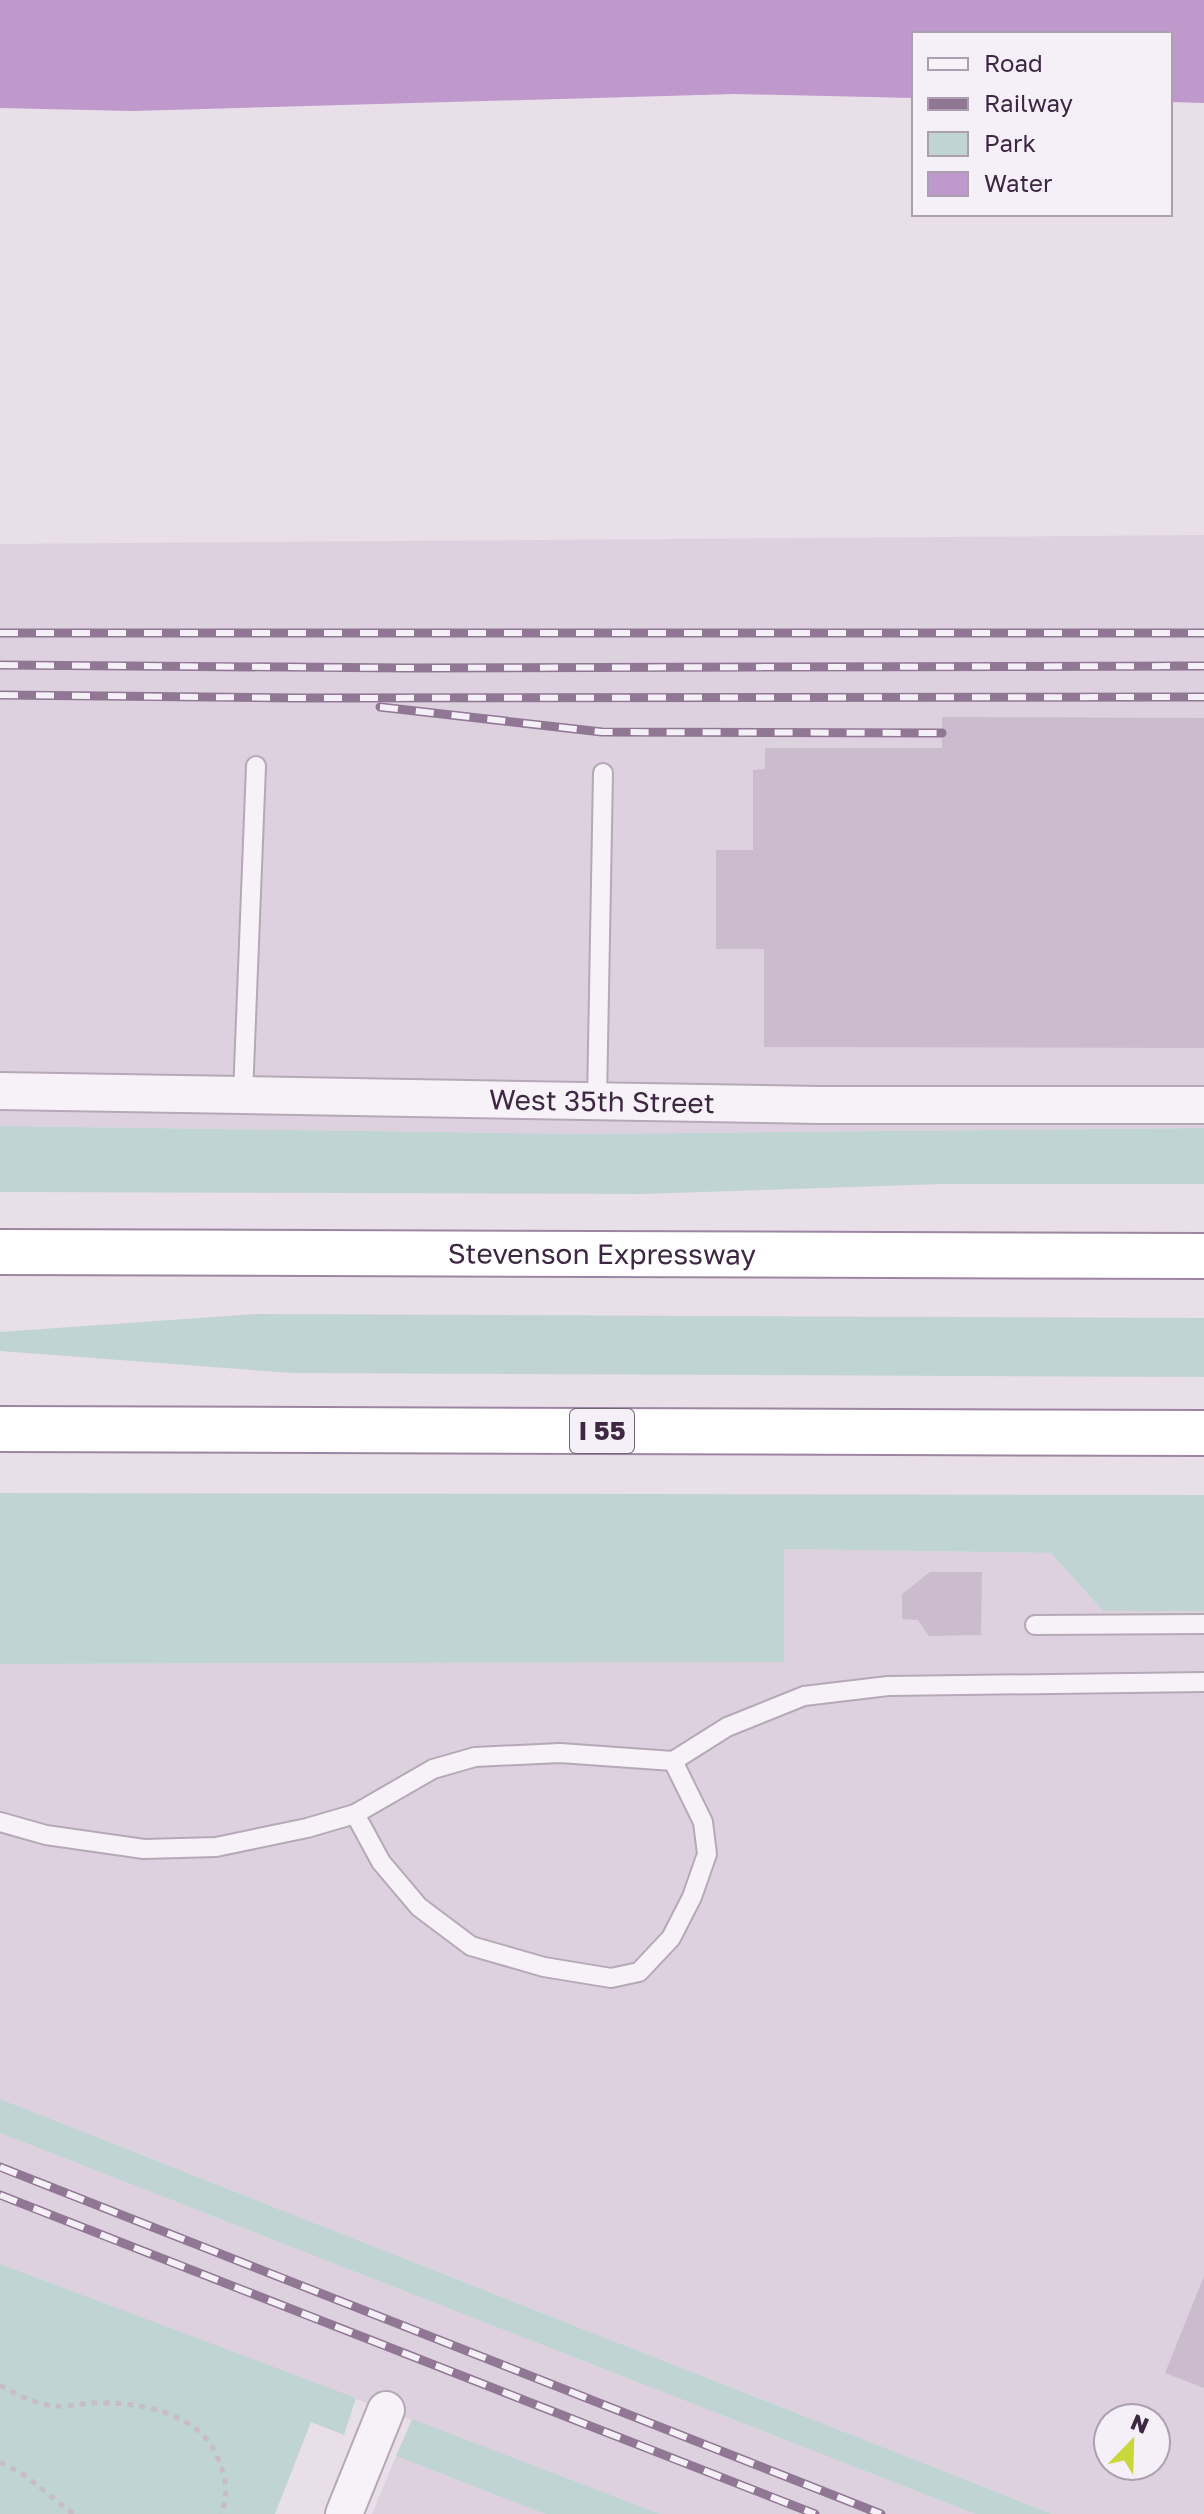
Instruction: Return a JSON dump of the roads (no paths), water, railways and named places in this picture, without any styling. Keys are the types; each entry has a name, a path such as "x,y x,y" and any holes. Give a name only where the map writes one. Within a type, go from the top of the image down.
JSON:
{"highway":[{"name":"Stevenson Expressway","path":"0,1252 1204,1256"},
{"name":"I 55","path":"0,1429 1204,1433"}],"street":[{"name":"West 35th Street","path":"0,1091 821,1105 1204,1105"},
{"path":"344,2514 386,2410"}],"lane":[{"path":"243,1095 256,766"},
{"path":"597,1101 603,773"},
{"path":"1035,1625 1204,1624"},
{"path":"0,1822 46,1835 144,1849 216,1847 307,1828 355,1814 433,1769 475,1757 560,1753 673,1761 727,1727 804,1696 888,1686 1204,1682"},
{"path":"355,1814 381,1862 419,1907 471,1946 544,1967 611,1978 639,1972 671,1938 692,1897 707,1854 703,1822 673,1761"}],"water":[{"path":"0,0 1204,0 1204,103 1172,102 1172,32 912,32 912,98 735,94 132,111 0,108"}],"railway":[{"path":"0,633 1204,633"},
{"path":"0,665 408,668 1204,666"},
{"path":"0,695 297,698 1204,697"},
{"path":"380,707 602,732 942,733"},
{"path":"0,2167 881,2514"},
{"path":"0,2195 815,2514"}]}
